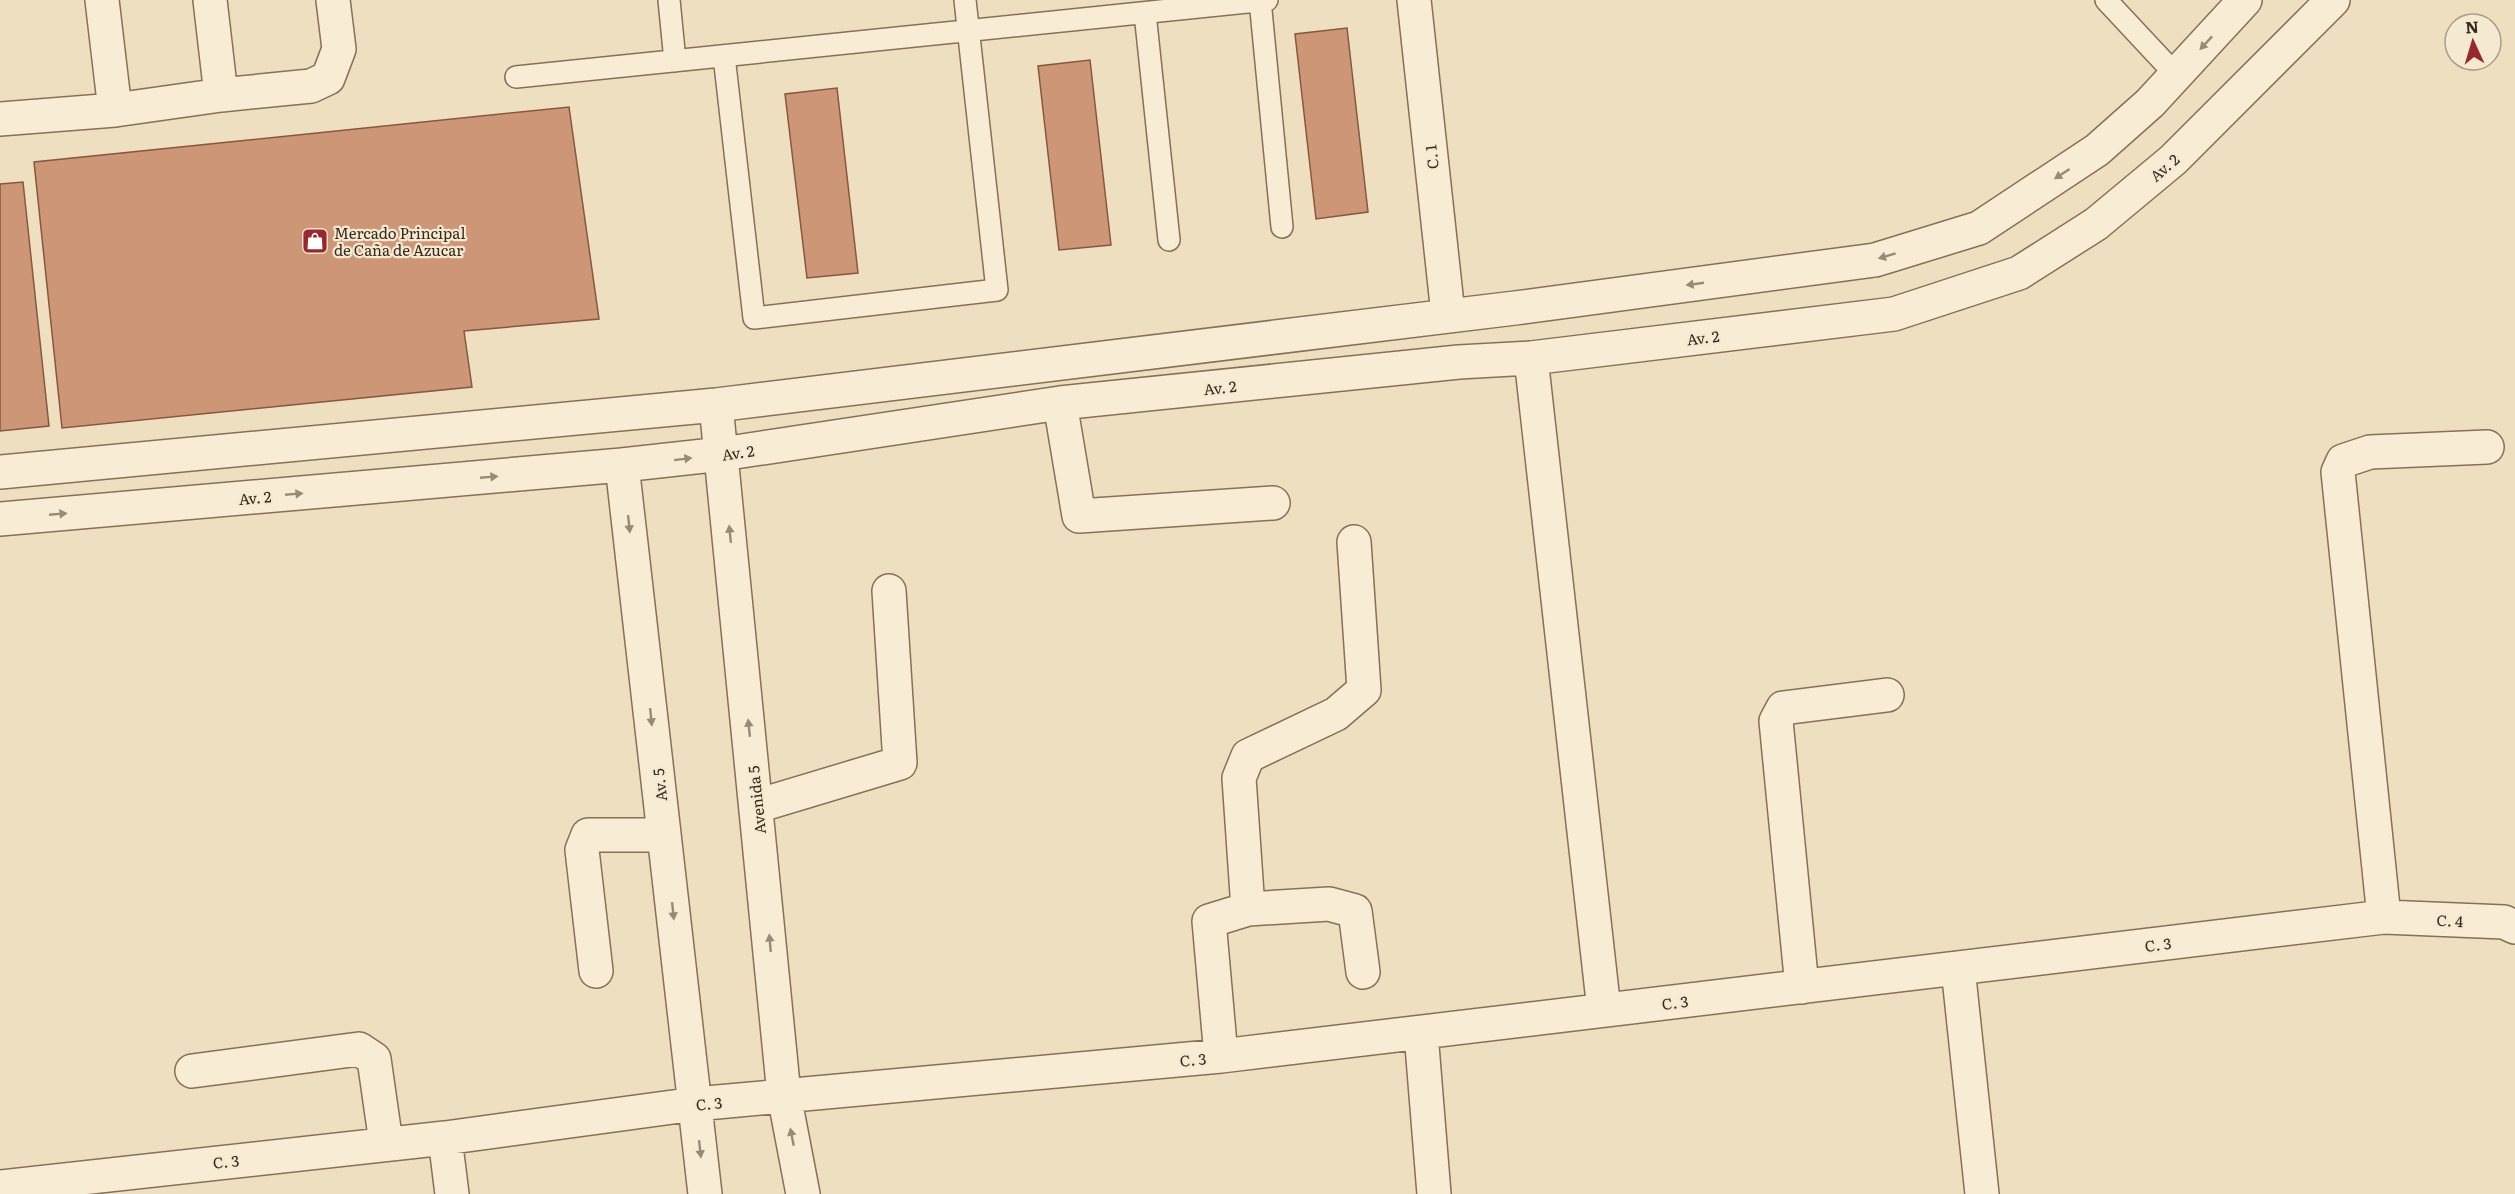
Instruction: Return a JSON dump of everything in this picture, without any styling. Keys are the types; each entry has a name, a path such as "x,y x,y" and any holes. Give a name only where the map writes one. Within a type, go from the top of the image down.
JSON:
{"street":[{"path":"102,0 115,110"},
{"path":"210,0 221,95"},
{"path":"0,119 115,110 221,95 311,86 328,78 339,49 333,0"},
{"name":"C. 1","path":"1414,0 1448,315"},
{"path":"0,472 716,405 1515,308 1875,260 1979,228 2097,150 2150,103 2245,0"},
{"name":"Av. 2","path":"0,519 622,465 722,454 1060,403 1459,362 1531,358 1894,314 2019,273 2096,224 2173,160 2333,0"},
{"path":"1531,358 1604,1010"},
{"path":"1060,403 1079,516 1273,502"},
{"name":"Avenida 5","path":"716,405 784,1095 803,1194"},
{"path":"2384,917 2338,472 2343,461 2370,452 2487,447"},
{"name":"Av. 5","path":"622,465 695,1104"},
{"path":"1248,909 1239,778 1248,756 1336,714 1364,690 1354,542"},
{"path":"757,806 900,763 889,591"},
{"path":"1802,987 1776,721 1783,708 1887,695"},
{"path":"596,971 582,850 588,835 664,835"},
{"path":"1221,1056 1209,921 1248,909 1329,904 1355,911 1363,972"},
{"name":"C. 3","path":"0,1187 445,1138 695,1104 1221,1056 2384,917"},
{"name":"C. 4","path":"2384,917 2504,922 2515,927"},
{"path":"1958,968 1982,1194"},
{"path":"1420,1033 1434,1194"},
{"path":"192,1071 358,1049 374,1059 386,1143"},
{"path":"695,1104 705,1194"},
{"path":"445,1138 452,1194"}],"lane":[{"path":"669,0 675,61"},
{"path":"724,56 753,318 997,290 965,0"},
{"path":"1260,0 1282,226"},
{"path":"516,77 1267,0"},
{"path":"2106,0 2176,75"},
{"path":"1144,13 1168,240"}],"building":[{"path":"1347,28 1368,212 1316,219 1295,34"},
{"path":"1090,60 1111,245 1059,250 1038,66"},
{"path":"837,88 858,273 807,278 785,94"},
{"name":"Mercado Principal de Caña de Azucar","path":"569,107 599,319 464,331 472,387 62,428 34,162"},
{"path":"23,182 49,426 0,431 0,184"}],"place":[{"name":"Mercado Principal de Caña de Azucar","path":"315,241"}]}
